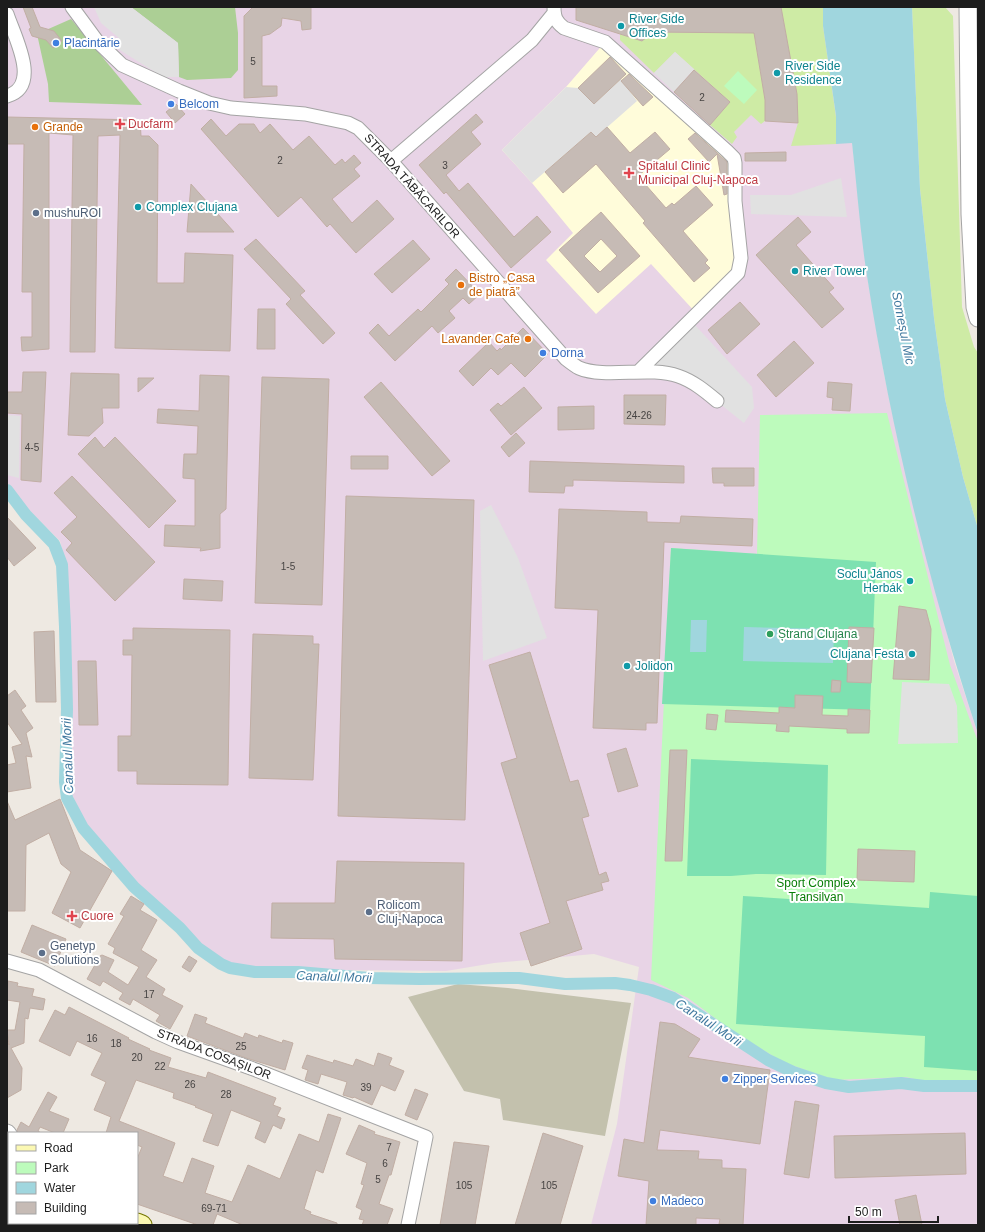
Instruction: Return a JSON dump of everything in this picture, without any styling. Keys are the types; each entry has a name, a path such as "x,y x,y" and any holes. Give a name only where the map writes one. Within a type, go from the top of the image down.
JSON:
{"street":[{"name":"STRADA TĂBĂCARILOR","path":"72,7 97,41 122,65 178,91 209,103 250,111 305,114 348,123 365,134 391,161 566,359 580,368 598,371 659,372 677,375 691,381 717,401"},
{"path":"968,7 974,212 975,307 978,318"},
{"path":"391,161 532,40 554,10"},
{"path":"554,10 556,20 564,28 605,42 734,158 735,201 741,258 738,273 638,372"},
{"path":"7,14 23,57 25,72 18,89 7,96"},
{"name":"STRADA COSAȘILOR","path":"7,961 39,970 156,1032 178,1042 256,1070 426,1137 408,1225"}],"shaded area":[{"path":"7,7 823,7 823,26 836,117 836,143 852,142 867,275 884,374 900,449 954,661 978,734 978,1225 591,1225 617,1124 639,967 594,954 494,963 446,971 256,969 230,964 200,946 181,925 135,884 84,822 71,792 71,677 66,565 60,541 26,507 7,482"},
{"path":"94,7 131,7 178,43 179,77 163,77 115,47 119,38 101,23"},
{"name":"Spitalul Clinic Municipal Cluj-Napoca","path":"605,42 734,158 738,273 697,314 651,264 596,314 546,260 573,233 532,183 502,150 566,87"},
{"path":"675,52 694,69 674,92 654,73"},
{"path":"621,79 637,101 596,137 591,132 532,183 502,150 566,87 578,88 594,104"},
{"path":"841,178 847,217 751,214 750,195 791,195"},
{"path":"695,325 752,387 754,408 744,423 691,381 647,372"},
{"path":"7,415 20,416 19,478 7,475"},
{"path":"491,505 518,558 547,638 483,661 480,511"},
{"path":"902,682 949,684 957,706 958,743 898,744"},
{"path":"458,984 508,988 631,1003 605,1136 503,1120 500,1099 464,1091 408,997"}],"green space":[{"path":"131,7 235,7 238,33 238,70 231,78 187,80 179,77 178,43"},
{"path":"781,7 823,7 823,26 836,117 836,144 791,146 798,123 797,94"},
{"path":"912,7 945,7 953,16 962,307 974,347 978,353 978,529 963,477 945,399 934,318 920,189"},
{"path":"71,19 142,105 49,102 48,84 37,34"},
{"path":"648,32 754,33 765,100 765,121 761,124 751,115 734,132 737,137 732,144 710,125 730,102 675,52 654,73 620,40 620,34 642,41 648,36"},
{"path":"738,71 757,90 744,104 724,86"},
{"name":"Sport Complex Transilvan","path":"887,413 950,665 978,742 978,1081 923,1081 906,1077 834,1080 783,1062 735,1033 688,998 651,980 671,548 757,554 760,415"},
{"name":"Ștrand Clujana","path":"671,548 876,562 870,710 662,704"},
{"path":"691,759 828,765 826,875 756,874 731,876 687,876"},
{"path":"930,892 978,896 978,1071 924,1067 925,1036 736,1024 743,896 929,908"}],"water":[{"name":"Someșul Mic","path":"823,7 912,7 920,189 934,318 945,399 963,477 978,529 978,734 943,621 913,507 900,450 867,276 860,226 852,143 836,144 836,116 823,26"},
{"path":"691,620 707,620 706,652 690,652"},
{"path":"744,627 834,629 833,663 743,661"}],"building":[{"path":"23,7 32,7 40,27 54,31 62,41 53,48 46,40 32,36 29,29 31,28"},
{"path":"253,7 311,7 311,29 302,30 301,21 282,18 281,26 270,34 262,36 262,86 277,86 277,96 244,98 244,16"},
{"name":"River Side Residence","path":"576,7 781,7 797,94 798,123 765,121 765,100 754,33 653,32 642,41 576,20"},
{"path":"610,57 626,74 594,104 578,88"},
{"path":"694,70 730,102 710,125 674,92"},
{"path":"629,74 653,97 643,106 621,81"},
{"path":"176,104 185,114 175,123 166,112"},
{"path":"476,114 483,122 471,132 481,144 446,175 459,191 468,183 514,237 537,216 551,232 511,268 446,192 444,194 419,165"},
{"name":"Complex Clujana","path":"7,117 140,120 141,136 149,136 158,145 157,283 184,283 185,253 233,255 230,351 115,348 120,135 98,136 95,352 70,352 73,135 49,133 49,349 22,351 21,337 32,337 32,292 22,292 24,144 7,144"},
{"path":"211,119 226,136 239,124 254,124 260,133 270,124 293,150 309,136 335,165 342,159 345,163 354,155 361,163 354,169 360,176 332,199 352,223 377,200 394,219 356,253 330,224 327,227 301,197 278,217 201,129"},
{"path":"607,127 630,153 655,132 670,149 638,176 666,208 672,203 674,205 696,186 713,205 683,231 708,260 705,263 710,268 694,282 643,223 645,221 596,164 563,193 545,172 591,132 596,137"},
{"path":"695,133 727,162 727,194 724,195 717,154 709,162 688,139"},
{"path":"786,152 786,161 745,161 745,153"},
{"path":"191,184 234,232 187,232"},
{"path":"601,212 640,256 598,293 559,250","holes":["601,239 617,256 600,272 584,256"]},
{"name":"River Tower","path":"798,217 811,232 796,245 834,288 829,292 844,309 822,328 756,255"},
{"path":"256,239 305,291 300,295 335,333 323,344 286,304 291,299 244,249"},
{"path":"413,240 430,259 392,293 374,274"},
{"path":"456,269 480,294 469,304 463,298 449,311 455,318 438,333 432,326 395,361 369,333 378,324 389,336 418,309 421,312 449,284 445,280"},
{"path":"740,302 760,324 727,354 708,330"},
{"path":"258,309 275,309 275,349 257,349"},
{"path":"523,328 548,354 525,377 511,363 498,375 491,368 473,386 459,371 489,342 497,351 500,348 501,350"},
{"path":"794,341 814,363 776,397 757,375"},
{"path":"23,372 46,372 41,482 21,480 22,414 7,413 7,392 22,392"},
{"path":"71,373 119,374 119,408 102,408 103,423 89,436 68,435"},
{"path":"200,375 229,376 226,509 220,514 220,548 200,551 201,548 164,546 165,525 195,526 195,479 183,478 183,472 184,454 197,454 198,426 157,423 158,409 199,411"},
{"path":"262,377 329,379 322,605 255,603"},
{"path":"138,378 154,378 138,392"},
{"path":"381,382 450,461 432,476 364,397"},
{"path":"828,382 852,384 850,411 832,410 833,398 827,397"},
{"path":"524,387 542,408 511,435 490,410 498,403 501,406"},
{"path":"624,395 666,395 665,425 624,424"},
{"path":"594,406 594,429 558,430 558,407"},
{"path":"516,433 525,443 509,457 501,447"},
{"path":"95,437 104,448 115,437 176,501 149,528 78,454"},
{"path":"351,456 388,456 388,469 351,469"},
{"path":"530,461 684,466 684,483 573,480 573,486 565,486 564,493 529,492"},
{"path":"712,468 754,468 754,486 724,486 724,483 713,483"},
{"path":"72,476 155,562 115,601 66,550 72,543 61,532 77,517 54,493"},
{"path":"346,496 474,500 465,820 338,816"},
{"name":"Jolidon","path":"559,509 647,512 647,522 680,523 681,516 753,519 752,546 664,542 657,723 646,723 646,730 593,728 598,610 555,608"},
{"path":"7,517 36,548 14,566 7,557"},
{"path":"184,579 223,581 222,601 183,599"},
{"name":"Clujana Festa","path":"899,606 926,610 931,629 929,680 893,679"},
{"path":"849,627 874,628 871,683 847,682"},
{"path":"133,628 230,630 228,785 137,784 137,771 118,771 118,736 131,736 132,655 123,655 123,640 133,640"},
{"path":"54,631 56,702 36,702 34,632"},
{"path":"253,634 313,636 313,644 319,644 313,780 249,778"},
{"path":"530,652 570,782 578,780 589,816 582,818 599,875 606,872 609,881 601,883 603,890 566,901 582,949 531,966 520,933 550,923 501,763 517,758 489,665"},
{"path":"78,661 96,661 98,725 79,725"},
{"path":"832,680 841,681 840,692 831,692"},
{"path":"15,690 26,706 21,710 33,728 26,733 32,757 26,756 31,788 7,792 7,765 16,763 12,747 22,744 7,722 7,696"},
{"path":"795,695 823,696 822,715 848,716 848,709 870,710 869,733 847,733 847,729 789,726 789,732 776,731 777,724 725,722 726,710 779,713 779,707 795,708"},
{"path":"707,714 718,715 716,730 706,729"},
{"path":"626,748 638,786 618,792 607,754"},
{"path":"670,750 687,750 682,861 665,861"},
{"path":"60,799 80,850 112,871 80,928 52,913 71,872 61,864 49,833 26,845 25,911 7,911 7,801 15,820"},
{"path":"858,849 915,851 914,882 857,880"},
{"path":"337,861 464,863 462,961 335,959 334,939 271,938 272,903 335,903"},
{"path":"131,896 144,904 140,910 157,920 141,950 157,960 146,977 165,989 162,995 183,1006 170,1029 156,1021 160,1015 133,999 130,1005 119,999 123,993 103,981 100,986 87,979 102,955 114,960 108,972 128,985 139,967 113,953 115,948 108,944 124,916 120,914"},
{"path":"32,925 66,939 55,966 21,952"},
{"path":"189,956 197,961 190,972 182,967"},
{"path":"8,981 18,983 17,986 34,989 32,996 45,999 43,1010 30,1008 28,1019 25,1018 24,1043 11,1048 22,1068 21,1090 7,1098 7,1041 9,1045 7,1030 15,1030 20,1002 7,1000"},
{"path":"69,1007 129,1038 128,1039 150,1049 149,1050 171,1058 168,1067 206,1078 208,1072 276,1098 273,1105 281,1108 277,1116 285,1119 281,1129 273,1125 265,1143 255,1138 261,1122 231,1110 218,1146 203,1141 213,1114 173,1098 174,1093 136,1080 119,1121 175,1143 163,1176 183,1183 192,1158 214,1166 205,1193 232,1202 248,1165 280,1179 299,1134 319,1142 328,1114 341,1118 323,1173 316,1170 304,1209 311,1212 310,1214 337,1223 337,1225 243,1225 217,1214 213,1225 198,1225 138,1204 138,1157 142,1147 138,1145 138,1132 106,1132 111,1117 94,1110 106,1082 91,1075 102,1053 77,1041 70,1056 39,1041 55,1010 65,1015"},
{"path":"195,1014 207,1018 205,1023 243,1038 245,1033 258,1038 259,1035 282,1043 283,1040 293,1043 285,1070 246,1058 187,1036"},
{"path":"660,1022 675,1024 700,1039 688,1057 770,1070 760,1144 660,1130 657,1150 699,1151 698,1159 722,1160 722,1168 746,1169 743,1225 719,1224 720,1219 696,1218 696,1225 646,1225 649,1181 618,1176 624,1139 644,1143"},
{"path":"378,1053 392,1058 389,1065 404,1071 395,1091 381,1085 372,1105 354,1097 343,1095 347,1082 321,1074 318,1084 305,1080 308,1070 302,1068 307,1055 333,1063 334,1060 353,1066 356,1059 374,1066"},
{"path":"415,1089 428,1094 417,1120 405,1115"},
{"path":"48,1092 57,1097 49,1111 69,1119 63,1132 52,1132 40,1127 38,1131 40,1132 18,1132 17,1130 21,1122 29,1127"},
{"path":"795,1101 819,1105 809,1178 784,1174"},
{"path":"359,1125 375,1132 374,1134 400,1142 391,1175 389,1175 379,1204 393,1209 387,1225 362,1225 364,1220 359,1219 362,1210 356,1207 364,1185 361,1184 367,1163 346,1154"},
{"path":"543,1133 583,1146 560,1225 515,1225"},
{"path":"965,1133 966,1174 835,1178 834,1136"},
{"path":"454,1142 489,1146 475,1225 440,1225"},
{"path":"916,1195 922,1225 900,1225 895,1200"}],"waterway":[{"name":"Canalul Morii","path":"7,490 26,515 54,544 62,565 67,709 65,782 67,798 83,828 134,887 180,928 198,948 221,964 230,968 255,972 298,972 369,978 519,978 565,984 615,983 630,985 651,990 673,998 768,1060 793,1072 826,1083 849,1087 901,1083 924,1086 978,1086"}],"place":[{"name":"River Side Offices","path":"621,26"},
{"name":"Placintărie","path":"56,43"},
{"name":"River Side Residence","path":"777,73"},
{"name":"Belcom","path":"171,104"},
{"name":"Ducfarm","path":"120,124"},
{"name":"Grande","path":"35,127"},
{"name":"Spitalul Clinic Municipal Cluj-Napoca","path":"629,173"},
{"name":"Complex Clujana","path":"138,207"},
{"name":"mushuROI","path":"36,213"},
{"name":"River Tower","path":"795,271"},
{"name":"Bistro „Casa de piatră”","path":"461,285"},
{"name":"Lavander Cafe","path":"528,339"},
{"name":"Dorna","path":"543,353"},
{"name":"Soclu János Herbák","path":"910,581"},
{"name":"Ștrand Clujana","path":"770,634"},
{"name":"Clujana Festa","path":"912,654"},
{"name":"Jolidon","path":"627,666"},
{"name":"Rolicom Cluj-Napoca","path":"369,912"},
{"name":"Cuore","path":"72,916"},
{"name":"Genetyp Solutions","path":"42,953"},
{"name":"Zipper Services","path":"725,1079"},
{"name":"Madeco","path":"653,1201"}]}
